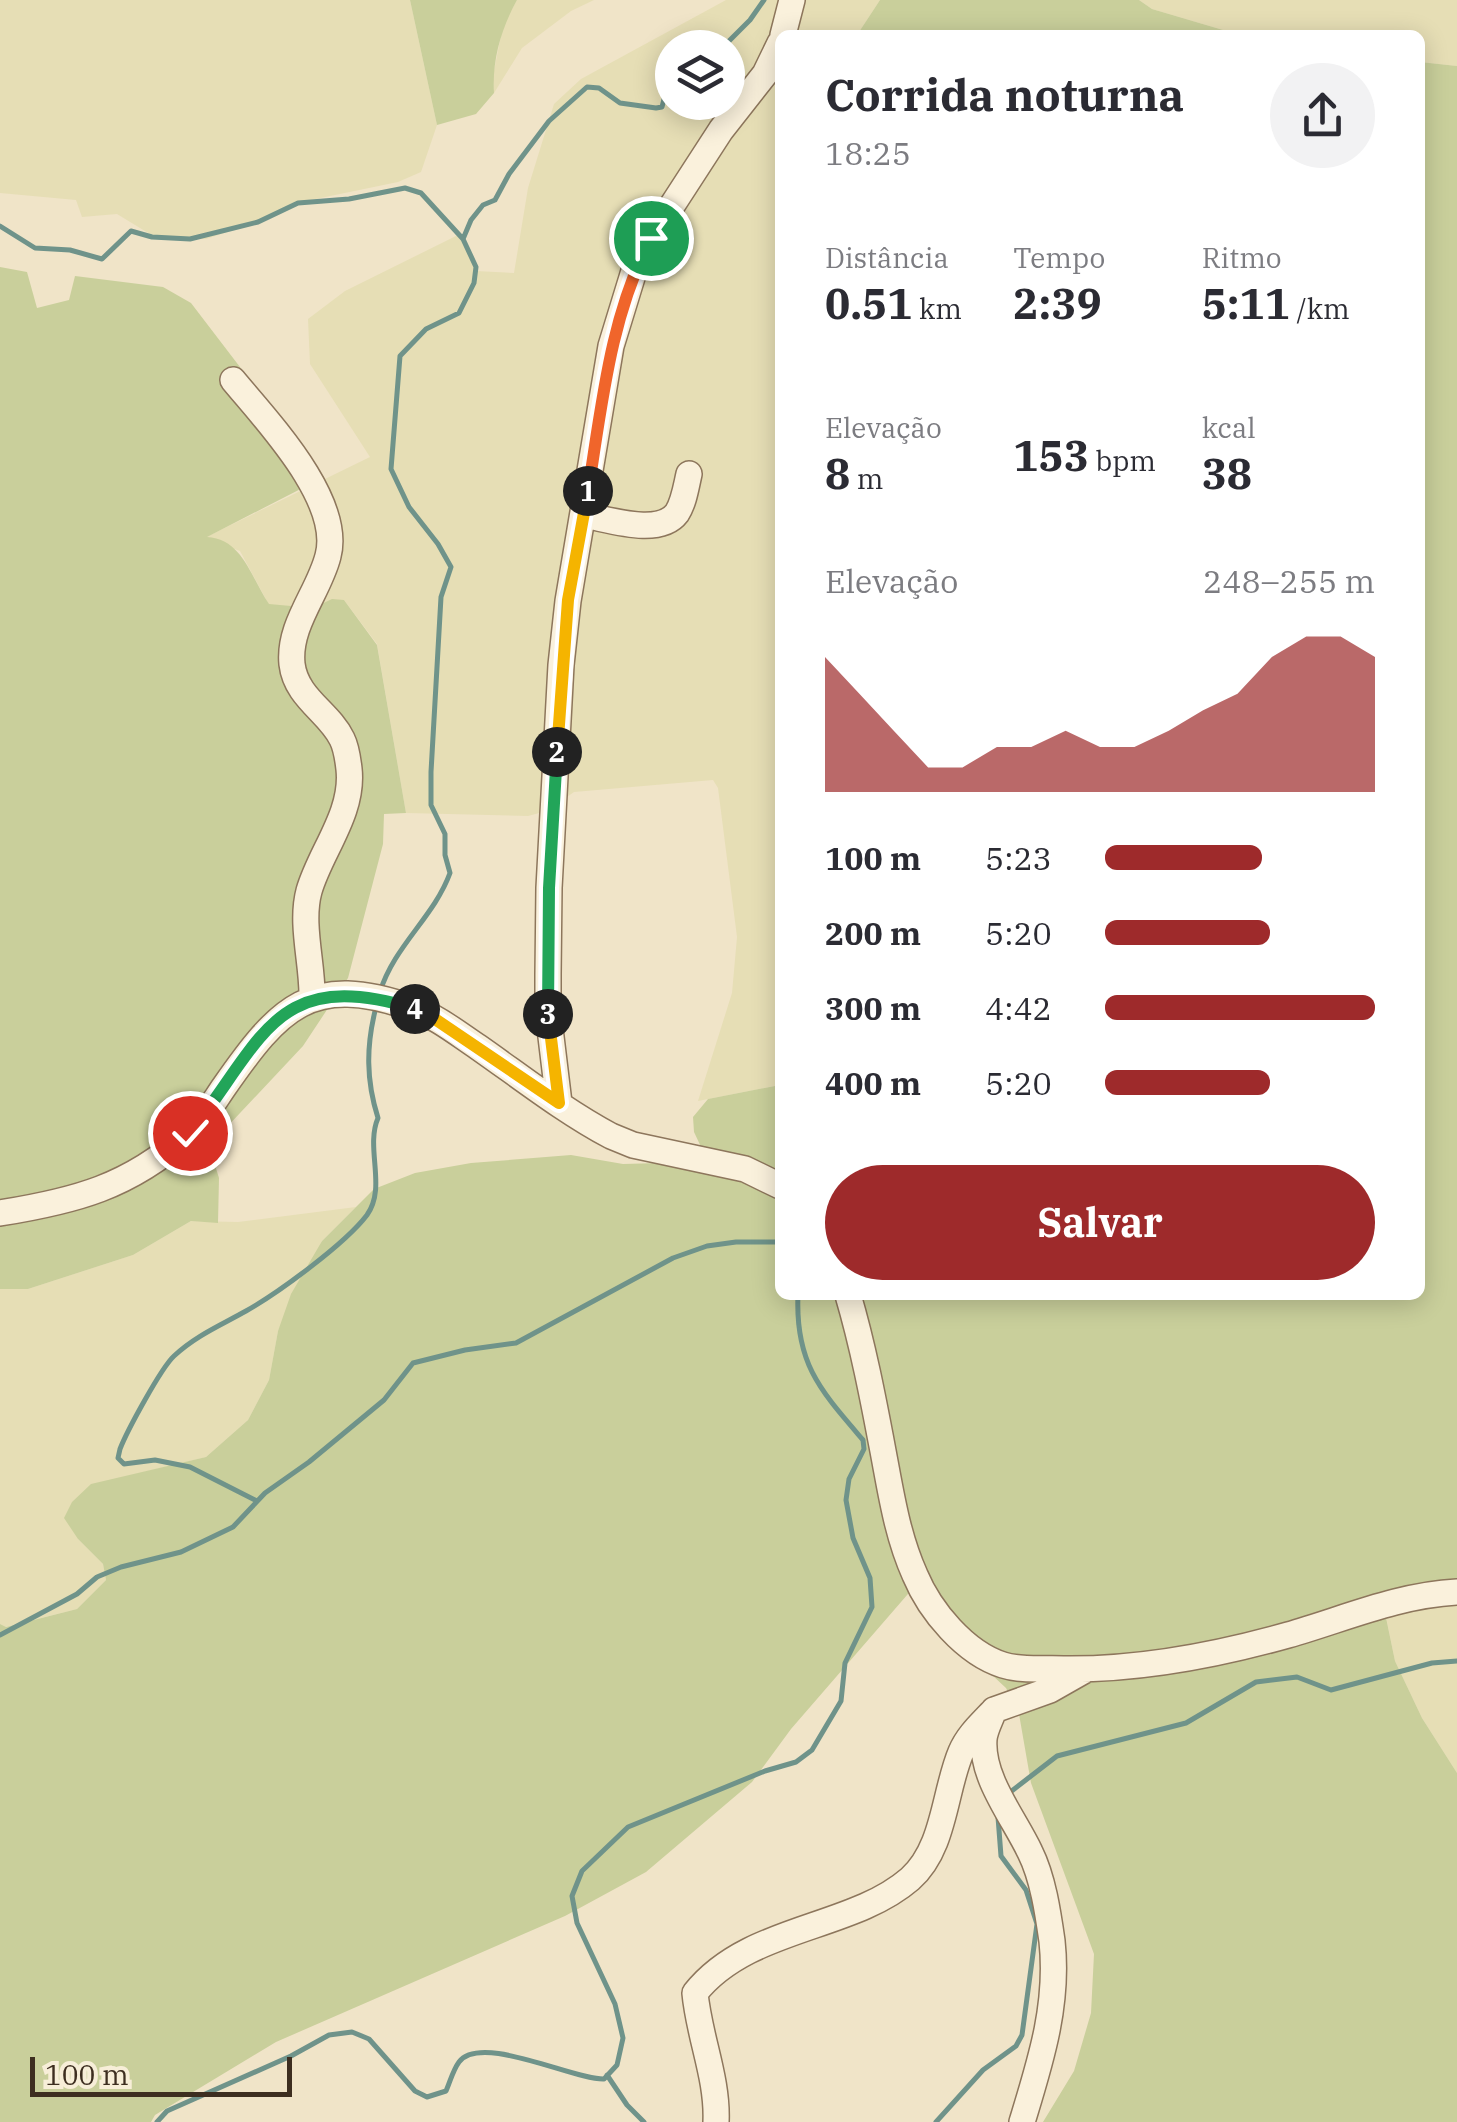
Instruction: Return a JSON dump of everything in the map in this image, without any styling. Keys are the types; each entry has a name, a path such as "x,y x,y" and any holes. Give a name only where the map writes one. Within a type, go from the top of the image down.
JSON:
{"street":[{"path":"784,30 792,0"},
{"path":"559,1103 548,1012 549,888 561,666 612,346 634,270 673,201 764,74 775,53"},
{"path":"233,380 315,489 327,517 328,556 293,641 292,666 309,701 342,738 350,772 334,836 308,892 312,998"},
{"path":"584,515 649,524 666,522 682,504 688,474"},
{"path":"0,1213 75,1198 118,1184 153,1162 190,1133 274,1021 312,998 378,998 432,1017 590,1125 633,1145 746,1169 775,1184"},
{"path":"849,1300 863,1346 898,1531 916,1578 933,1607 961,1639 1006,1667 1086,1669 1234,1648 1405,1599 1457,1592"},
{"path":"716,2122 713,2082 697,2016 696,1993 710,1975 794,1930 884,1898 913,1877 930,1854 960,1753 969,1736 994,1710 1050,1690 1086,1669"},
{"path":"994,1710 984,1738 987,1761 1010,1816 1032,1854 1052,1942 1054,1986 1047,2039 1022,2122"}],"shaded area":[{"path":"0,0 410,0 437,125 421,172 398,182 306,201 268,219 206,239 158,239 117,214 82,217 76,200 0,193"},
{"path":"517,0 594,0 571,11 522,48 494,93 493,76 503,25"},
{"path":"726,0 880,0 860,30 775,30 775,1086 698,1101 732,993 737,937 718,788 713,780 574,792 547,811 528,816 406,813 377,644 344,600 313,608 269,605 240,551 204,538 370,457 310,364 308,319 345,291 460,234 476,271 514,273 528,188 554,104 581,79 655,39 655,120 745,120 745,30 671,30"},
{"path":"1139,0 1457,0 1457,66 1425,63 1425,30 1223,30 1152,9"},
{"path":"356,1207 322,1241 278,1331 269,1380 248,1420 206,1457 91,1485 78,1539 103,1564 106,1580 77,1609 5,1627 0,1624 0,1289 28,1289 133,1255 191,1221 238,1222"},
{"path":"1457,1592 1457,1773 1422,1718 1395,1661 1383,1602"}],"green space":[{"path":"410,0 517,0 499,45 494,93 476,114 437,125"},
{"path":"880,0 1139,0 1152,9 1223,30 860,30"},
{"path":"1425,63 1457,66 1457,1592 1383,1603 1395,1661 1422,1718 1457,1773 1457,2122 1043,2122 1074,2071 1091,2013 1094,1954 1031,1783 1019,1714 1006,1688 949,1635 914,1587 791,1729 752,1782 646,1872 565,1916 276,2042 155,2115 151,2122 0,2122 0,1624 6,1627 77,1609 106,1580 103,1564 64,1518 72,1502 91,1484 206,1457 248,1420 269,1380 278,1331 291,1294 322,1241 374,1189 415,1173 471,1163 571,1155 623,1164 660,1163 702,1149 694,1132 693,1117 708,1099 775,1086 775,1300 1425,1300"},
{"path":"0,267 27,272 37,308 69,300 75,276 163,287 191,303 324,477 207,537 219,539 238,552 269,604 313,608 332,599 344,600 377,645 406,813 384,814 383,844 348,978 303,1046 209,1146 219,1178 218,1223 191,1221 133,1255 28,1289 0,1289"}],"waterway":[{"path":"740,30 764,0"},
{"path":"463,239 471,220 483,205 495,200 509,174 549,121 587,87 599,88 620,103 655,108"},
{"path":"0,226 35,248 70,250 102,259 131,231 152,237 190,239 258,222 298,203 349,199 405,188 421,193 463,239 476,267 474,283 459,313 426,329 400,356 391,469 409,507 451,567 441,597 431,772 431,805 445,834 450,873 386,975 380,992"},
{"path":"257,1501 190,1467 155,1460 124,1464 118,1458 120,1449 153,1386 174,1356 293,1280 367,1215 373,1204 376,1180 374,1142 378,1118 369,1063 376,1007"},
{"path":"0,1635 77,1594 97,1577 181,1552 233,1527 265,1493 384,1400 413,1363 516,1343 673,1258 707,1246 775,1242"},
{"path":"157,2122 167,2111 329,2035 352,2032 369,2039 415,2091 427,2097 446,2091 457,2065 470,2054 507,2055 604,2079 617,2065 623,2038 615,2004 577,1923 572,1896 582,1871 628,1827 796,1762 812,1750 841,1701 845,1663 872,1607 870,1578 853,1538 846,1500 849,1479 864,1449 863,1440 823,1391 806,1358 798,1300"},
{"path":"1009,1793 1057,1756 1186,1723 1256,1682 1297,1677 1331,1690 1432,1663 1457,1661"},
{"path":"936,2122 983,2070 1016,2046 1022,2035 1037,1924 1026,1890 1001,1856 998,1817"},
{"path":"607,2075 644,2122"}],"route":[{"path":"190,1133 274,1021 312,998 336,995 369,996 414,1008 559,1103 548,1012 549,888 568,600 612,346 634,270 651,238"}]}
